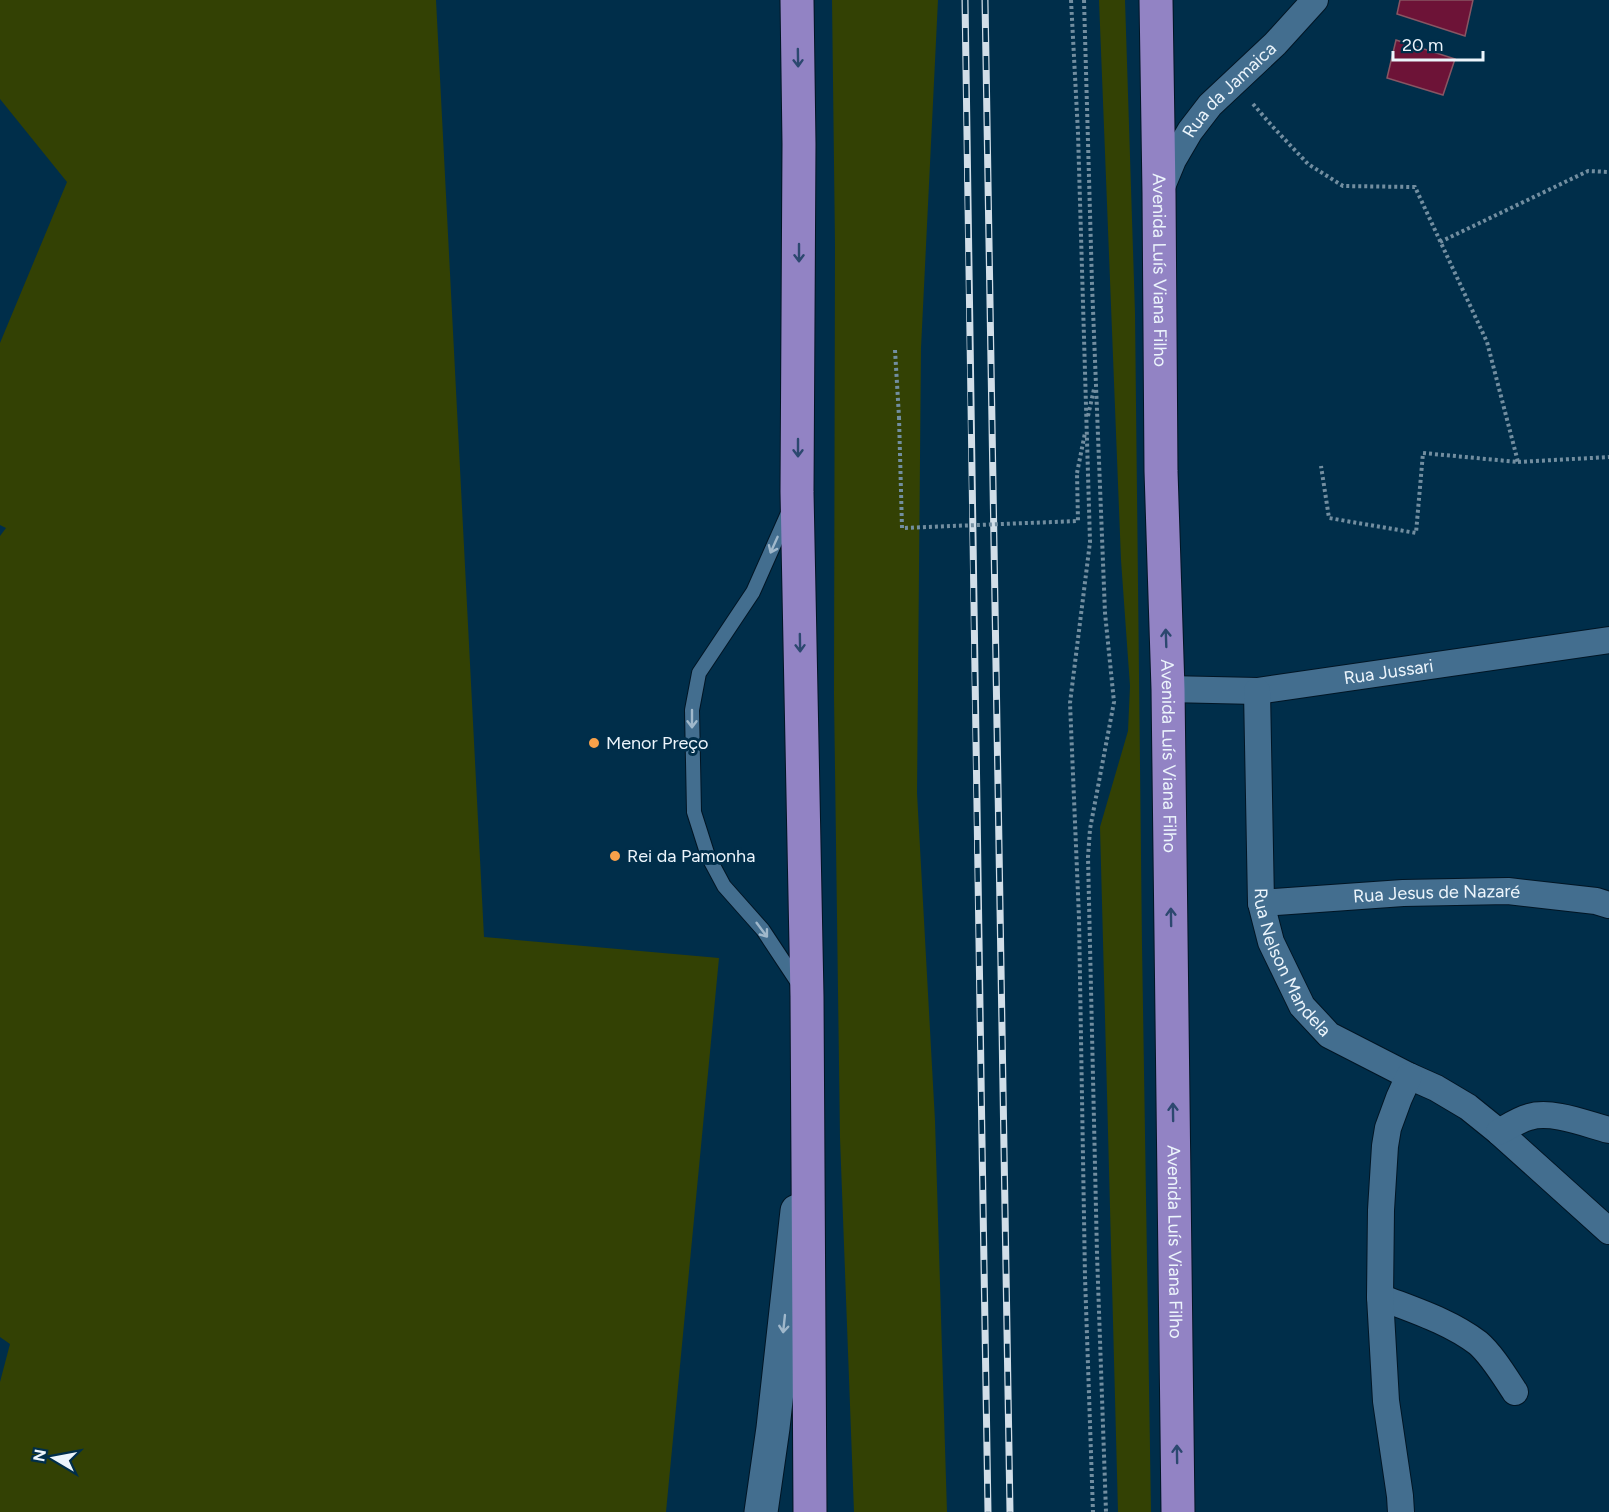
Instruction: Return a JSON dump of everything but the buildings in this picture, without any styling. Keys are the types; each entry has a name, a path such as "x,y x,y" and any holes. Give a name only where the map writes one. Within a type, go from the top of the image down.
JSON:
{"highway":[{"path":"796,0 799,144 797,492 807,996 810,1512"},
{"name":"Avenida Luís Viana Filho","path":"1156,0 1161,471 1168,689 1178,1512"}],"main road":[{"path":"761,1512 773,1428 807,1120"}],"street":[{"name":"Rua da Jamaica","path":"1159,193 1173,160 1190,131 1210,105 1275,44 1314,0"},
{"name":"Rua Jussari","path":"1168,689 1257,690 1609,640"},
{"name":"Rua Nelson Mandela","path":"1257,690 1261,903 1271,942 1302,1006 1329,1035 1468,1107 1609,1231"},
{"name":"Rua Jesus de Nazaré","path":"1261,903 1403,892 1508,891 1596,901 1609,905"},
{"path":"1401,1512 1386,1401 1380,1297 1385,1146 1388,1128 1409,1076"},
{"path":"1498,1132 1530,1117 1538,1116 1557,1117 1609,1130"},
{"path":"1380,1297 1431,1317 1479,1344 1515,1392"}],"lane":[{"path":"797,492 753,592 699,673 692,710 694,812 708,856 724,886 763,930 807,996"}],"path":[{"path":"1071,0 1078,133 1090,542 1070,703 1079,918 1085,1277 1093,1512"},
{"path":"1084,0 1105,612 1114,702 1090,829 1088,857 1097,1254 1106,1512"},
{"path":"1235,82 1308,164 1343,186 1415,187 1487,342 1518,462"},
{"path":"1440,242 1588,171 1609,172"},
{"path":"895,350 902,528 1078,521 1077,472 1096,382"},
{"path":"1321,466 1329,518 1416,533 1423,453 1518,462 1609,457"}],"green space":[{"path":"0,0 436,0 484,937 719,958 666,1512 0,1512 0,1382 10,1344 0,1337 0,536 6,528 0,525 0,343 67,182 0,99"},
{"path":"832,0 938,0 921,348 917,793 935,1121 947,1512 854,1512 840,1138 834,695 835,245"},
{"path":"1099,0 1125,0 1135,313 1151,1512 1118,1512 1100,827 1128,731 1130,686 1121,560"}],"railway":[{"path":"965,0 988,1512"},
{"path":"985,0 1010,1512"}],"place":[{"name":"Menor Preço","path":"594,743"},
{"name":"Rei da Pamonha","path":"615,856"}]}
